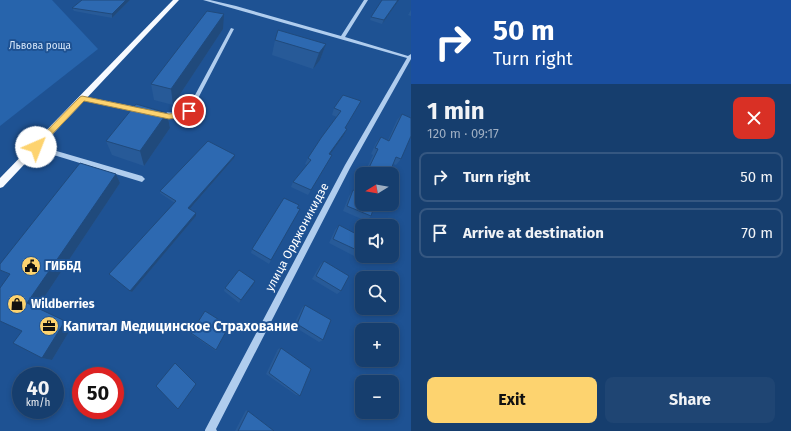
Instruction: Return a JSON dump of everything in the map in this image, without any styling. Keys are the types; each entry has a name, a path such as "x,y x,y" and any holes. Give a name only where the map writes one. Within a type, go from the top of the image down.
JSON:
{"main road":[{"path":"0,184 176,0"}],"street":[{"path":"205,0 235,7 411,57"},
{"path":"342,37 366,0"},
{"path":"154,113 169,116 179,115 189,111 232,29"},
{"name":"улица Орджоникидзе","path":"212,431 210,430 347,167 411,57"},
{"path":"82,98 147,112"},
{"path":"36,147 142,179"}],"green space":[{"name":"Львова роща","path":"0,0 52,0 98,49 0,126"}],"building":[{"path":"82,0 126,0 112,14 72,8"},
{"path":"382,0 398,0 384,20 371,17"},
{"path":"207,11 224,14 171,89 151,84"},
{"path":"278,30 326,44 319,53 275,40"},
{"path":"343,95 361,101 345,128 347,129 329,154 332,155 311,190 293,182 311,160 308,158 341,111 334,108"},
{"path":"136,104 167,113 140,151 106,141"},
{"path":"402,114 411,118 411,136 401,159 396,157 392,167 369,167 378,149 375,148 381,137 389,141"},
{"path":"208,141 235,155 188,208 196,213 130,291 109,274 176,201 160,191"},
{"path":"80,163 116,174 27,303 65,321 42,358 13,343 22,331 0,321 0,288 10,274 0,270 0,264"},
{"path":"353,190 355,191 355,209 347,206"},
{"path":"284,198 299,205 297,208 300,209 271,260 252,249"},
{"path":"359,211 373,211 371,216"},
{"path":"339,225 355,233 355,249 333,239"},
{"path":"324,261 349,276 341,291 316,276"},
{"path":"239,270 255,281 241,300 225,288"},
{"path":"305,305 331,320 323,340 297,324"},
{"path":"205,311 229,326 216,350 191,333"},
{"path":"281,348 311,369 300,396 269,373"},
{"path":"175,363 196,384 178,409 156,386"},
{"path":"248,411 274,431 238,431"}],"place":[{"name":"ГИББД","path":"31,266"},
{"name":"Wildberries","path":"17,304"},
{"name":"Капитал Медицинское Страхование","path":"49,326"}],"route":[{"path":"36,147 82,98 169,116 179,115 189,111"}]}
